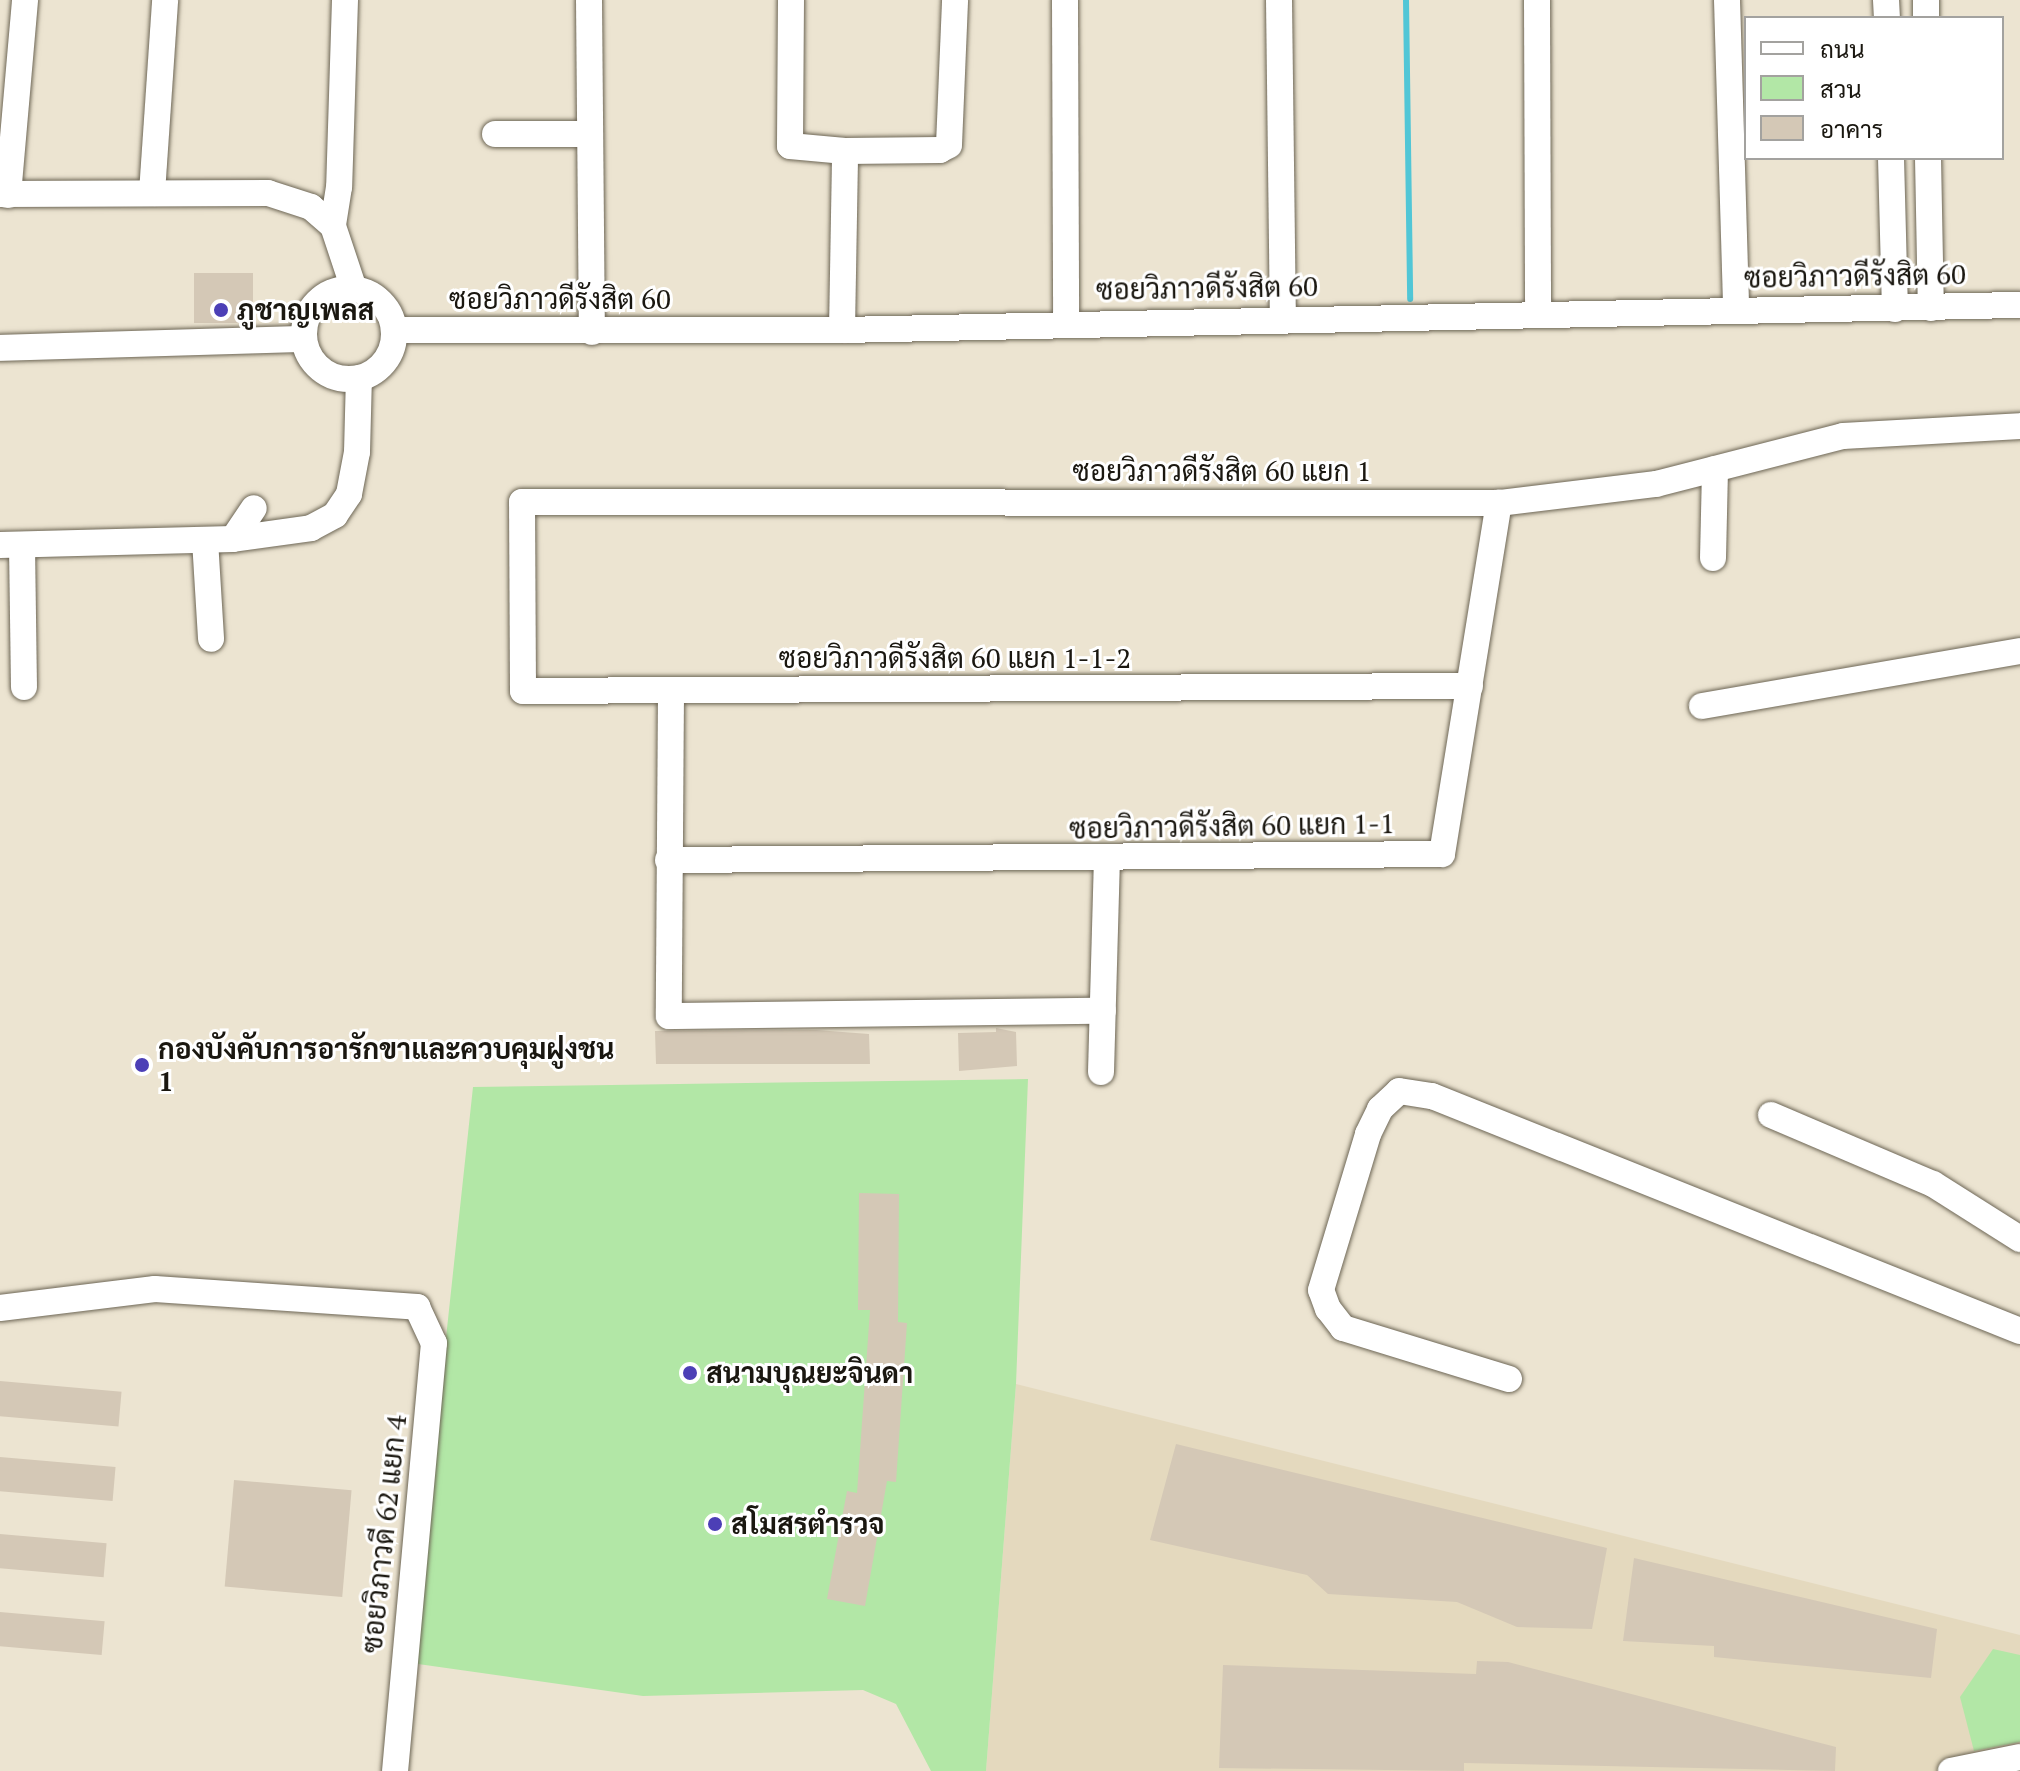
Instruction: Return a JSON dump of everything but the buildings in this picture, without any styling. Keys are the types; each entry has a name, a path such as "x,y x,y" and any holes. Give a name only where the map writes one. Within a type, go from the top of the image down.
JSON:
{"street":[{"path":"25,0 4,195 268,193 311,207 333,226 345,250 354,289"},
{"path":"152,193 165,0"},
{"path":"333,226 339,187 345,0"},
{"path":"589,0 592,332"},
{"path":"791,0 790,146 845,151 940,150 949,145 955,0"},
{"path":"1065,0 1066,324"},
{"path":"1279,0 1283,318"},
{"path":"1537,0 1538,314"},
{"path":"1727,0 1736,310"},
{"path":"495,134 588,134"},
{"path":"842,330 845,151"},
{"path":"1891,160 1895,309"},
{"path":"1928,160 1931,308"},
{"path":"354,289 382,302 395,330 390,355 359,378 329,375 308,354 304,339 309,313 317,302 341,290 354,289"},
{"name":"ซอยวิภาวดีรังสิต 60","path":"395,330 842,330 1283,318 2020,305"},
{"path":"0,348 304,339"},
{"path":"24,687 11,545 233,539 311,528 335,515 349,494 357,452 359,378"},
{"name":"ซอยวิภาวดีรังสิต 60 แยก 1","path":"523,608 522,502 1499,503 1656,484 1843,436 2020,426"},
{"path":"1713,558 1715,469"},
{"name":"ซอยวิภาวดีรังสิต 60 แยก 1-1","path":"668,860 1107,860 1442,854 1499,503"},
{"path":"233,539 254,508"},
{"path":"205,540 211,639"},
{"name":"ซอยวิภาวดีรังสิต 60 แยก 1-1-2","path":"523,608 523,691 1470,686"},
{"path":"1702,706 2020,651"},
{"path":"671,692 669,1016 1103,1011"},
{"path":"1101,1072 1107,860"},
{"path":"1509,1379 1343,1328 1328,1309 1321,1290 1368,1134 1380,1109 1399,1091 1432,1096 2020,1331"},
{"path":"1771,1115 1933,1184 2020,1239"},
{"name":"ซอยวิภาวดี 62 แยก 4","path":"0,1308 155,1289 417,1307 429,1323 434,1343 395,1771"},
{"path":"1951,1771 2020,1757"}],"shaded area":[{"path":"1016,1384 2020,1635 2020,1771 986,1771"}],"green space":[{"name":"สโมสรตำรวจ","path":"1028,1079 1016,1384 986,1771 931,1771 896,1704 863,1690 643,1696 411,1663 473,1087"},
{"path":"1993,1649 2020,1655 2020,1742 1974,1751 1960,1697"}],"waterway":[{"path":"1406,0 1410,299"}],"place":[{"name":"ภูชาญเพลส","path":"221,310"},
{"name":"กองบังคับการอารักขาและควบคุมฝูงชน 1","path":"142,1065"},
{"name":"สนามบุณยะจินดา","path":"690,1373"},
{"name":"สโมสรตำรวจ","path":"715,1524"}]}
